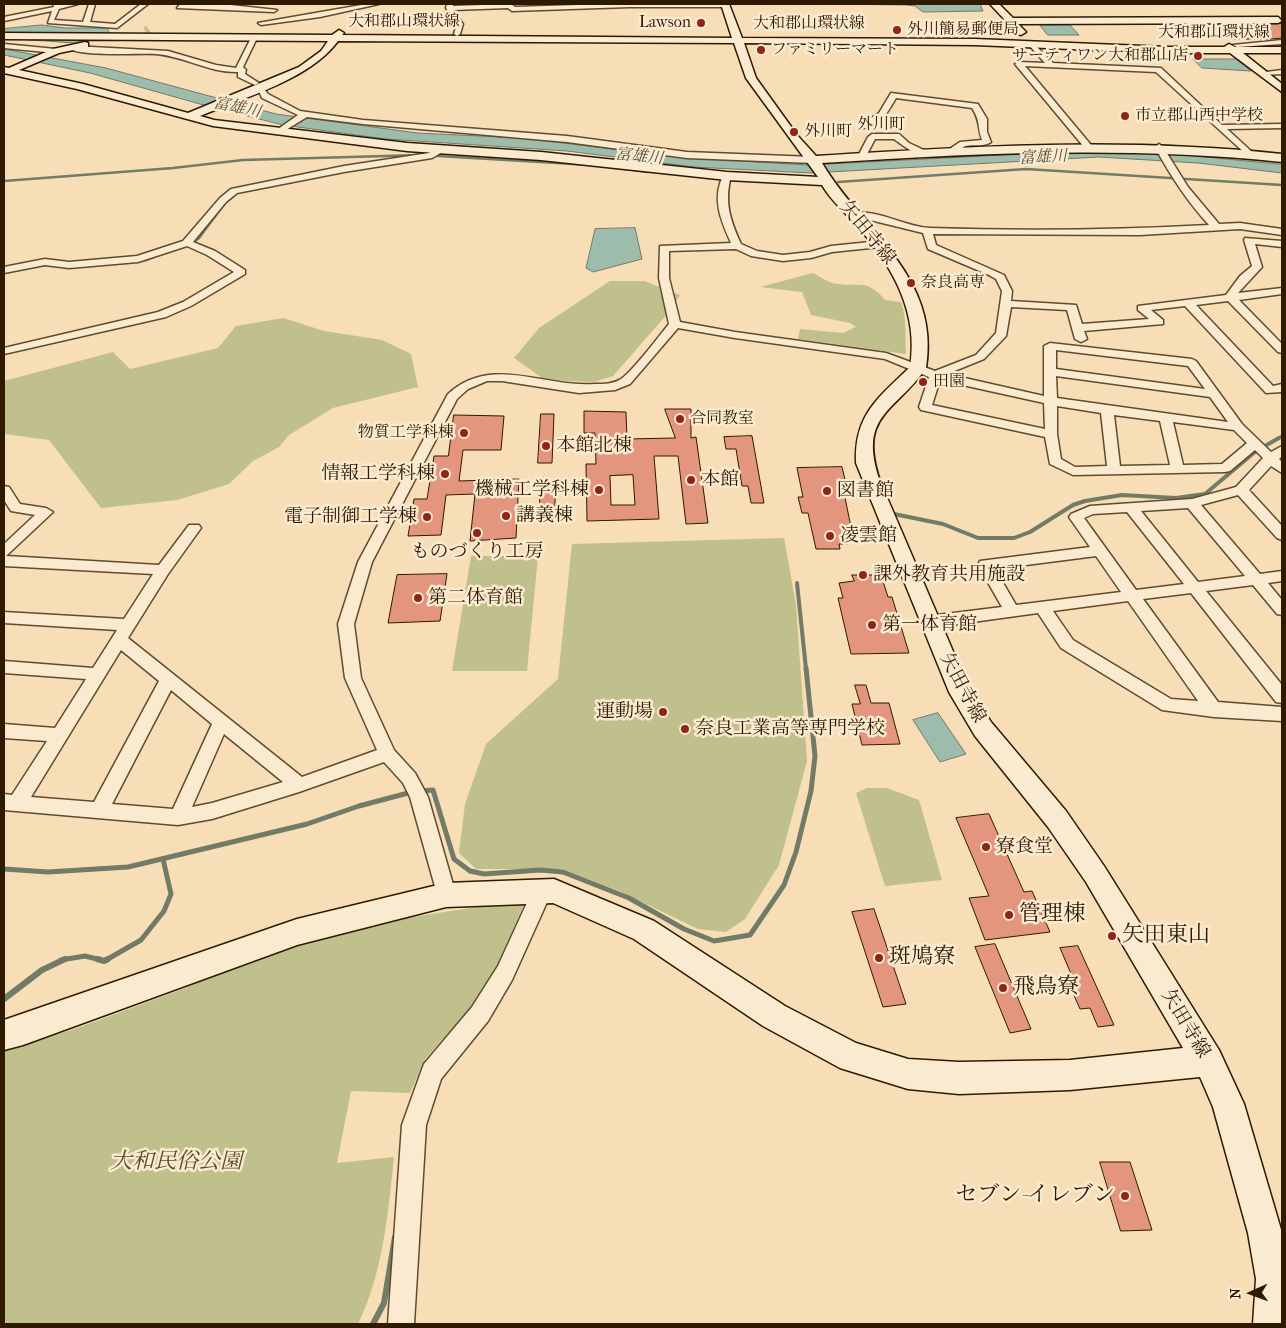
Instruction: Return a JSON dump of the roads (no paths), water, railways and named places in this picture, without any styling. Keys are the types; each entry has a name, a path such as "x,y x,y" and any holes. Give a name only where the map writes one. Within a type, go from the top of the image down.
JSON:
{"main road":[{"path":"994,4 1030,41"},
{"name":"矢田寺線","path":"725,5 751,78 793,137 855,216 880,244 902,277 913,302 919,324 920,356 926,372 883,403 870,423 864,443 865,463 957,686 983,728 1057,819 1095,874 1208,1061 1228,1104 1266,1233 1274,1280 1271,1324"},
{"path":"1039,9 1049,20"},
{"path":"1262,9 1280,21"},
{"path":"1108,20 1124,38"},
{"path":"1011,21 1280,21"},
{"path":"1197,21 1282,89"},
{"name":"大和郡山環状線","path":"12,68 64,50 107,40 142,35 257,32"},
{"name":"大和郡山環状線","path":"142,35 257,32"},
{"name":"大和郡山環状線","path":"4,34 257,32 333,35 1030,41 1124,38 1225,43 1282,43"},
{"name":"大和郡山環状線","path":"333,35 458,34 736,38"},
{"name":"大和郡山環状線","path":"12,68 79,86 194,112 304,69 324,53 333,35"},
{"name":"大和郡山環状線","path":"1030,41 1167,50 1225,43 1247,50 1282,51"},
{"path":"194,112 213,123 284,129 441,149 541,156 727,176 820,170 862,156 954,150 1087,146 1248,154 1282,158"},
{"path":"4,1035 23,1030 297,932 446,895 554,891 644,930 774,1016 850,1057 908,1074 960,1078 1070,1075 1208,1061"}],"street":[{"path":"6,19 57,5 75,4"},
{"path":"86,24 92,4"},
{"path":"57,5 50,22 118,26 145,4"},
{"path":"185,4 179,7 275,7"},
{"path":"257,32 320,15 376,4"},
{"path":"458,34 460,24 450,6 511,6 512,10 539,6 725,5"},
{"path":"6,19 24,7"},
{"path":"255,83 241,75 242,70 239,67 257,32 261,15 275,7"},
{"path":"1030,41 1051,65"},
{"path":"4,46 119,52 137,50 184,57 204,66 232,71 242,70"},
{"path":"1087,146 1019,64 1158,70 1248,154"},
{"path":"1262,73 1282,72"},
{"path":"261,91 265,96 289,110 305,114 420,129 567,139 687,155 753,159 820,170"},
{"path":"865,126 882,115 894,95 975,106 984,120 983,132 987,142 963,144 954,150"},
{"path":"284,129 305,114"},
{"path":"1222,128 1282,126"},
{"path":"862,156 872,137 896,136 906,145 924,152"},
{"path":"4,270 45,262 69,265 138,259 187,243 228,194 234,191 335,170 432,155 441,149"},
{"path":"1160,149 1168,166 1190,198 1216,227"},
{"path":"727,176 721,191 722,212 737,246"},
{"path":"855,216 927,231 1140,232 1240,226 1282,232"},
{"path":"926,372 980,356 1002,334 1007,304 1007,291 1000,278 977,265 932,246 927,231"},
{"path":"1230,298 1244,278 1257,267 1249,240 1282,244"},
{"path":"4,351 162,315 187,304 241,272 211,253 187,243"},
{"path":"675,324 664,278 664,248 737,246 755,254 783,258 811,255 831,249 880,244"},
{"path":"1078,328 1158,322 1142,308 1282,291"},
{"path":"1230,298 1282,350"},
{"path":"1187,302 1270,390 1282,388"},
{"path":"1007,304 1072,307 1084,349"},
{"path":"675,324 735,335 886,356 926,372 1051,401 1166,418 1238,426"},
{"path":"446,895 416,791 387,754 372,716 353,678 346,624 365,562 452,397 464,386 485,378 502,377 578,389 611,386 626,381 675,324"},
{"path":"1255,443 1226,468 1073,471 1055,461 1051,434 1052,372 1050,346 1192,363 1238,426 1255,443 1277,454 1282,469"},
{"path":"926,372 925,407 1051,434"},
{"path":"1052,372 1214,394"},
{"path":"1107,410 1114,470"},
{"path":"1166,418 1177,469"},
{"path":"1214,710 1076,517 1090,510 1192,503 1241,490 1277,454"},
{"path":"4,490 16,508 46,512 4,552"},
{"path":"1241,490 1282,535"},
{"path":"1192,503 1282,610"},
{"path":"1130,506 1282,697"},
{"path":"10,802 60,735 163,570 194,528"},
{"path":"1012,611 985,564 1100,551"},
{"path":"4,561 163,570"},
{"path":"929,622 1282,576"},
{"path":"1044,608 1067,644 1168,705 1282,714"},
{"path":"4,617 129,625"},
{"path":"120,640 299,786"},
{"path":"4,667 98,674"},
{"path":"99,811 168,680"},
{"path":"178,817 221,723"},
{"path":"4,731 60,735"},
{"path":"10,802 178,817 212,810 299,786 387,754"},
{"path":"401,1324 414,1125 432,1072 480,1014 505,973 520,935 542,891"}],"water":[{"path":"822,4 980,4 983,11 923,12 915,6 906,5"},
{"path":"42,25 65,28 107,28 110,34 74,43 4,38 4,29"},
{"path":"1040,25 1070,25 1079,35 1048,35"},
{"name":"富雄川","path":"4,49 106,68 276,114 418,133 521,138 689,158 809,165 1080,151 1185,155 1282,164 1282,173 1198,163 1099,157 811,173 694,167 567,151 386,139 283,125 90,73 4,55"},
{"path":"1193,59 1236,59 1251,71 1202,68"},
{"path":"635,228 642,259 593,272 586,268 595,229"},
{"path":"938,713 966,754 940,762 913,720"}],"waterway":[{"path":"4,181 173,168 243,160 421,155"},
{"path":"438,156 591,165"},
{"name":"富雄川","path":"611,167 648,172"},
{"name":"富雄川","path":"838,182 1026,169 1282,185"},
{"path":"191,244 199,238 228,199"},
{"path":"155,256 161,254"},
{"path":"146,260 155,256"},
{"path":"1277,439 1282,436"},
{"path":"894,514 943,524 978,538 1014,538 1030,532 1073,505 1085,501 1122,495 1176,498 1205,494 1256,451 1279,438"},
{"path":"797,583 806,669"},
{"path":"420,791 433,790 454,859 470,871 484,874 540,870 563,872 629,898 684,929 714,941 750,935 784,885 796,852 811,791 815,756 806,668"},
{"path":"4,869 48,872 128,867 307,824 359,806 412,792"},
{"path":"106,960 141,940 164,911 171,894 163,859"},
{"path":"64,960 85,956 97,959"},
{"path":"97,959 101,960"},
{"path":"97,959 106,960"},
{"path":"4,999 42,970 64,960"},
{"path":"373,1324 384,1303 395,1237"}],"place":[{"name":"Lawson","path":"701,23"},
{"name":"外川簡易郵便局","path":"897,30"},
{"name":"ファミリーマート","path":"761,50"},
{"name":"サーティワン大和郡山店","path":"1198,56"},
{"name":"市立郡山西中学校","path":"1125,116"},
{"name":"外川町","path":"794,132"},
{"name":"奈良高専","path":"911,283"},
{"name":"田園","path":"923,382"},
{"name":"合同教室","path":"680,419"},
{"name":"物質工学科棟","path":"464,433"},
{"name":"本館北棟","path":"546,446"},
{"name":"情報工学科棟","path":"445,474"},
{"name":"本館","path":"691,480"},
{"name":"機械工学科棟","path":"599,490"},
{"name":"図書館","path":"827,491"},
{"name":"講義棟","path":"506,516"},
{"name":"電子制御工学棟","path":"427,517"},
{"name":"ものづくり工房","path":"477,533"},
{"name":"凌雲館","path":"830,536"},
{"name":"課外教育共用施設","path":"863,575"},
{"name":"第二体育館","path":"418,598"},
{"name":"第一体育館","path":"872,625"},
{"name":"運動場","path":"663,712"},
{"name":"奈良工業高等専門学校","path":"685,729"},
{"name":"寮食堂","path":"986,847"},
{"name":"管理棟","path":"1009,915"},
{"name":"矢田東山","path":"1112,936"},
{"name":"斑鳩寮","path":"879,958"},
{"name":"飛鳥寮","path":"1003,988"},
{"name":"セブン-イレブン","path":"1125,1196"}],"district":[{"name":"外川町","path":"881,125"}],"park label":[{"name":"大和民俗公園","path":"176,1163"}]}
